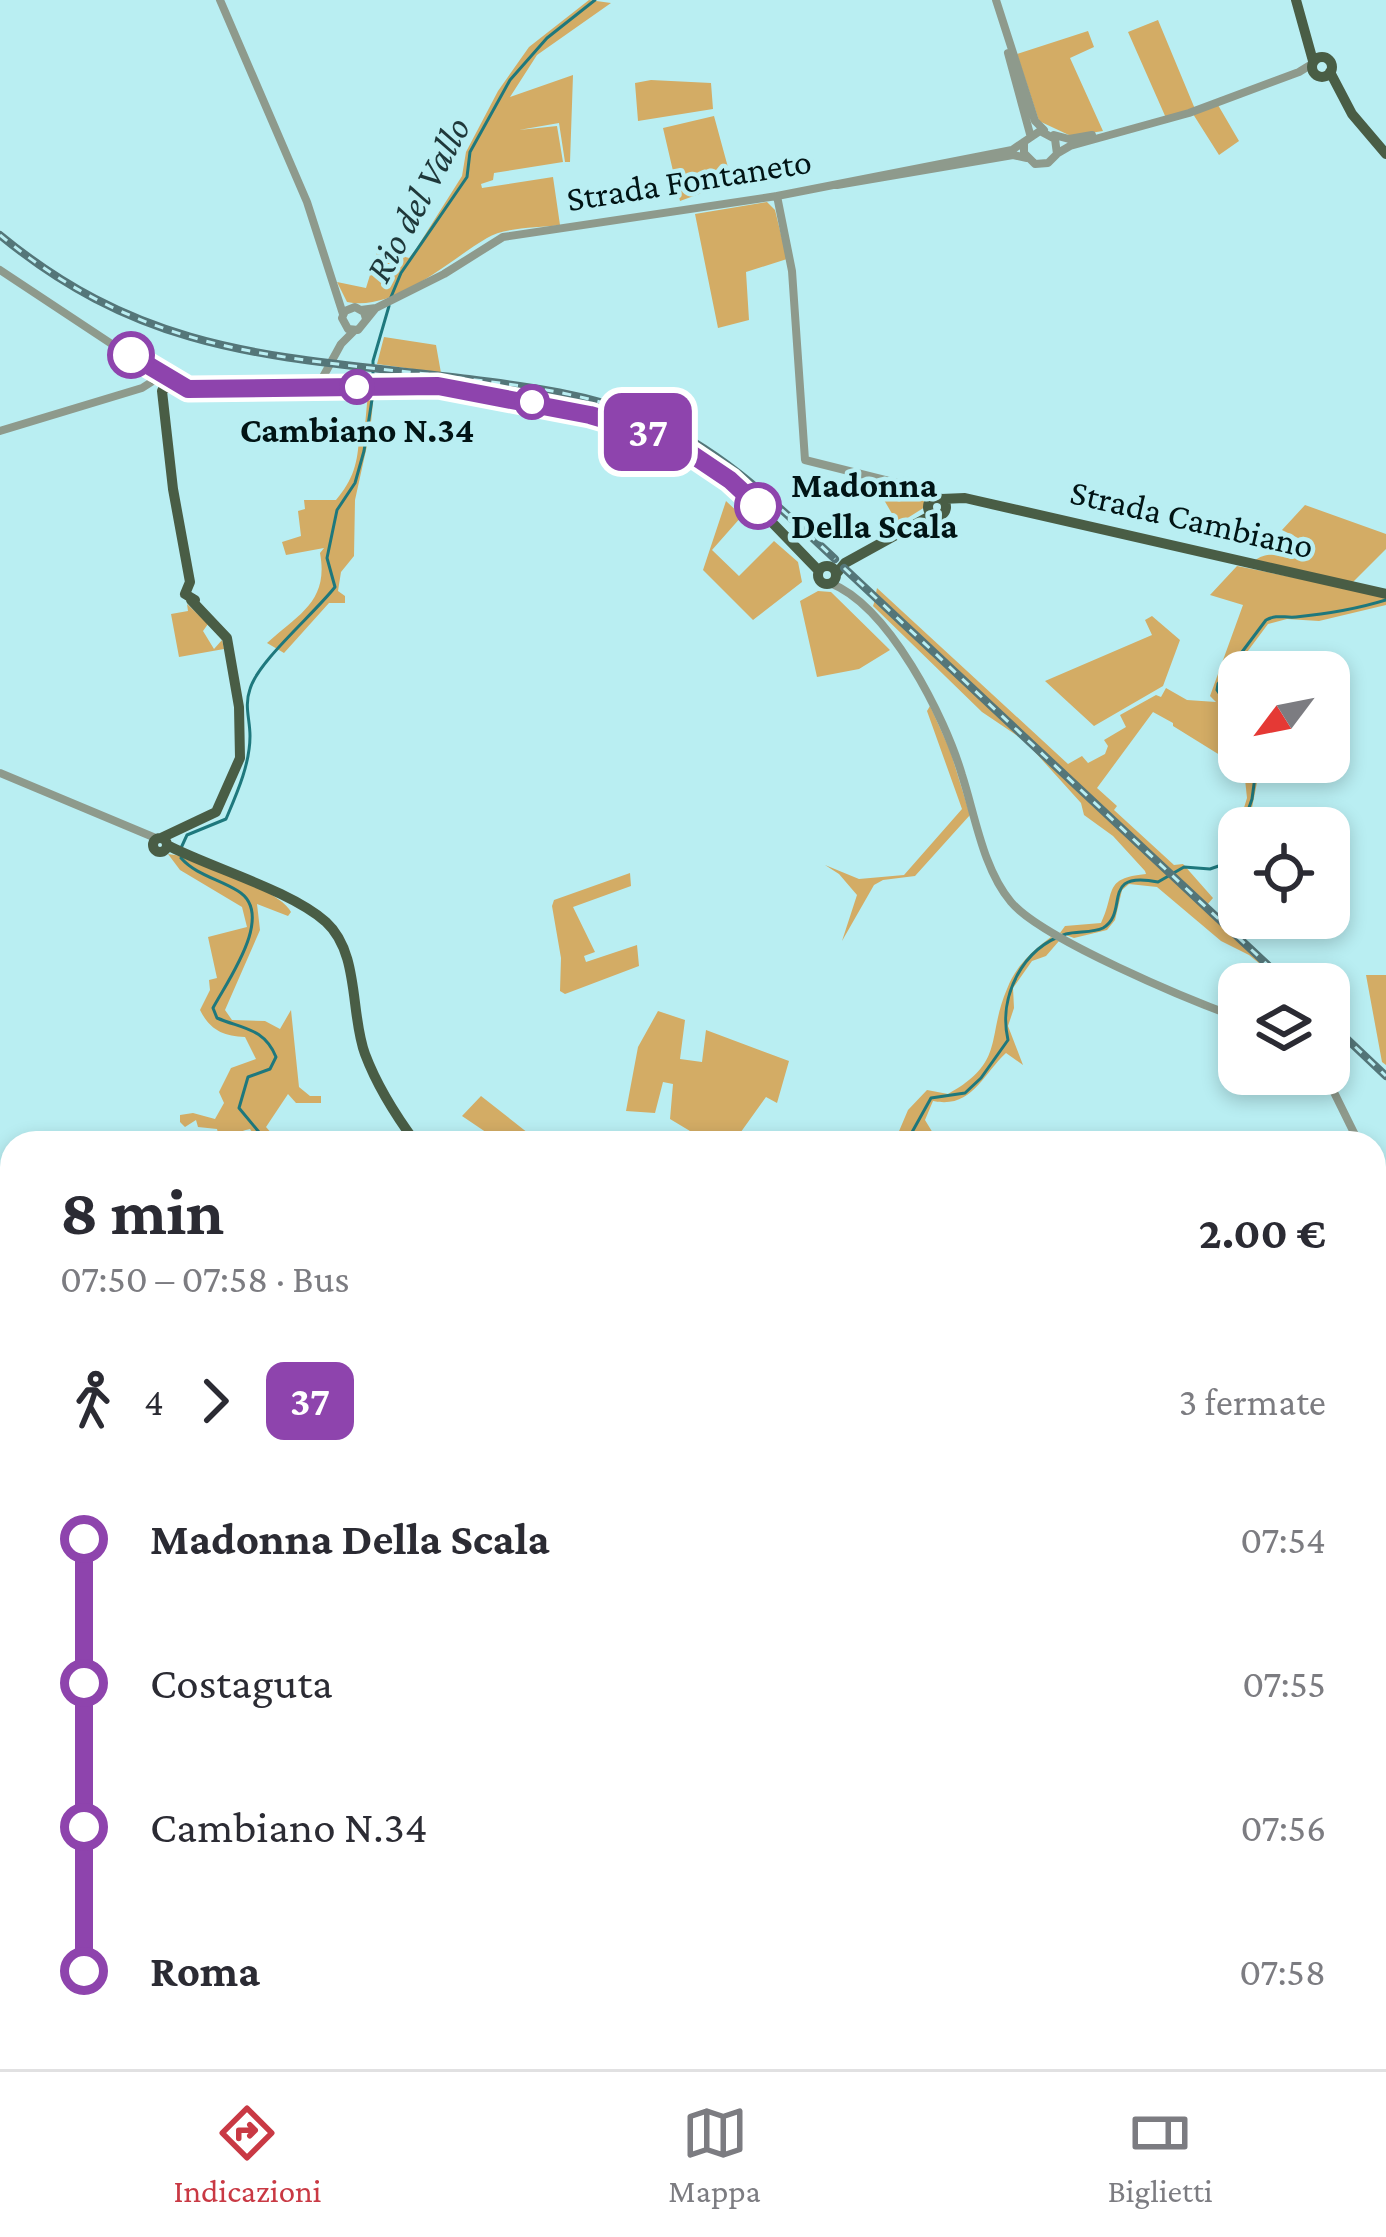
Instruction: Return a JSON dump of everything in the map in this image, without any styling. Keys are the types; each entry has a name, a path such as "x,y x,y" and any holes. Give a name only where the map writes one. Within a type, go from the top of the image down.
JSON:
{"main road":[{"path":"1296,0 1319,68 1386,154"},
{"path":"408,1131 364,1051 344,953 329,924 255,883 168,846 180,830 216,812 240,756 239,707 224,633 193,594 156,382 188,389 370,386 478,391 607,419 660,437 730,480 808,559 831,575 934,503"},
{"name":"Strada Cambiano","path":"934,503 956,496 1386,594"}],"street":[{"path":"220,0 307,202 337,296 356,313"},
{"path":"994,0 1035,121 1058,143 1057,154"},
{"path":"994,0 1027,138 1027,158"},
{"path":"830,184 849,186 1013,155 1044,165 1070,146 1319,68"},
{"name":"Strada Fontaneto","path":"356,313 391,301 503,237 777,196 1012,150 1027,138 1048,133 1069,139 1152,124"},
{"path":"777,196 792,271 806,460 934,503"},
{"path":"0,270 156,382"},
{"path":"317,388 356,313"},
{"path":"350,328 356,313"},
{"path":"0,431 156,382"},
{"path":"831,575 882,626 919,676 954,748 976,826 1006,896 1031,921 1060,937 1218,1008"},
{"path":"0,773 168,846"},
{"path":"1335,1095 1353,1131"}],"shaded area":[{"path":"589,0 611,3 537,55 510,97 573,75 570,162 565,162 559,123 519,130 557,126 563,162 494,173 493,180 481,184 482,188 553,177 560,225 494,234 402,292 365,303 347,302 337,282 366,288 378,249 409,258 462,176 466,152 498,91 529,47"},
{"path":"1158,20 1195,109 1166,118 1128,32"},
{"path":"1088,31 1094,47 1070,58 1103,131 1071,136 1039,121 1017,54"},
{"path":"635,83 711,83 713,109 638,121"},
{"path":"1218,105 1239,141 1219,155 1193,114"},
{"path":"714,116 732,182 680,201 663,128"},
{"path":"767,202 775,210 787,259 746,272 749,320 718,328 695,214"},
{"path":"384,337 436,345 441,373 377,364"},
{"path":"505,386 593,401 639,417 627,420 509,391"},
{"path":"368,393 374,393 355,500 354,556 341,572 338,591 345,603 329,603 284,653 267,643 316,595 324,548 286,555 282,542 301,536 298,511 305,509 304,500 336,500 347,485 359,436 364,436"},
{"path":"873,481 916,491 924,497 925,507 898,524"},
{"path":"726,501 742,516 712,550 739,576 774,541 798,562 802,582 753,620 703,570"},
{"path":"1305,505 1386,534 1386,549 1353,582 1254,561 1272,555 1291,559 1300,539 1282,530"},
{"path":"1237,566 1386,596 1386,605 1319,621 1287,619 1268,624 1248,651 1226,651 1243,605 1210,595"},
{"path":"877,588 1068,764 1082,756 1088,763 1105,754 1104,740 1126,727 1120,715 1156,695 1161,697 1166,688 1187,700 1216,702 1210,696 1218,674 1218,754 1153,712 1097,788 1174,865 1183,864 1213,898 1207,905 876,593"},
{"path":"818,591 831,592 890,650 859,669 817,677 800,601"},
{"path":"875,600 1024,741 982,712 873,606"},
{"path":"187,604 208,624 203,631 214,649 222,640 212,628 221,635 224,649 179,657 171,614 188,611"},
{"path":"1152,616 1180,640 1163,686 1094,726 1045,681 1152,635 1145,620"},
{"path":"930,706 950,750 970,815 915,876 874,885 842,941 857,895 825,865 859,879 904,875 962,809 927,711"},
{"path":"1026,742 1218,922 1218,938 1157,887 1129,884 1122,890 1115,920 1107,930 1074,938 1060,933 1065,926 1101,923 1116,883 1146,874 1113,836 1084,815 1081,803"},
{"path":"1245,783 1257,783 1252,807 1244,807"},
{"path":"168,854 235,876 271,894 291,912 288,916 257,904 260,930 225,1010 232,1020 265,1021 280,1029 291,1010 299,1087 310,1096 321,1096 321,1103 296,1103 288,1094 266,1127 270,1131 218,1131 198,1127 196,1120 185,1127 180,1122 180,1115 193,1113 215,1119 224,1103 219,1092 231,1068 256,1059 245,1037 218,1031 200,1010 210,990 209,980 217,978 208,937 247,927 242,907 180,870"},
{"path":"630,873 631,886 573,907 595,952 584,956 586,962 637,945 639,966 565,994 560,991 554,900"},
{"path":"1051,937 1059,941 1046,956 1032,961 1013,988 1014,1008 1008,1026 1023,1065 1006,1053 967,1095 933,1101 925,1120 932,1131 899,1131 908,1110 927,1090 948,1094 979,1071 987,1060 1011,981 1025,960"},
{"path":"1236,939 1261,963 1249,955 1221,941"},
{"path":"1366,975 1386,975 1386,1065 1382,1062"},
{"path":"658,1011 685,1020 680,1059 702,1062 706,1030 789,1061 777,1103 766,1097 742,1131 690,1131 670,1119 673,1084 663,1082 655,1113 626,1111 638,1047"},
{"path":"481,1096 525,1131 484,1131 462,1116"}],"waterway":[{"name":"Rio del Vallo","path":"391,297 401,273 467,177 470,152 510,80 547,38 595,0"},
{"name":"Rio del Vallo","path":"181,848 187,835 226,819 248,757 247,701 255,678 335,587 327,558 337,510 355,483 364,451 373,361 389,306"},
{"path":"1243,651 1266,620 1330,613 1386,600"},
{"path":"1218,684 1218,692"},
{"path":"1249,807 1254,783"},
{"name":"Rio del Vallo","path":"181,858 238,891 252,915 238,965 213,1008 217,1018 259,1035 276,1057 270,1069 248,1077 239,1108 258,1131"},
{"path":"913,1131 931,1098 965,1093 1008,1040 1010,991 1037,950 1066,934 1103,928 1111,921 1118,894 1128,882 1158,882 1184,867 1218,866"}],"railway":[{"path":"0,235 109,306 218,344 555,392 647,418 724,462 835,559"},
{"path":"844,568 1266,963"},
{"path":"1350,1042 1386,1076"}],"bus line":[{"name":"37","path":"131,355 188,389 438,386 590,415 648,432 684,449 758,506"}],"place":[{"name":"Cambiano N.34","path":"357,387"},
{"name":"Madonna Della Scala","path":"758,506"}]}
